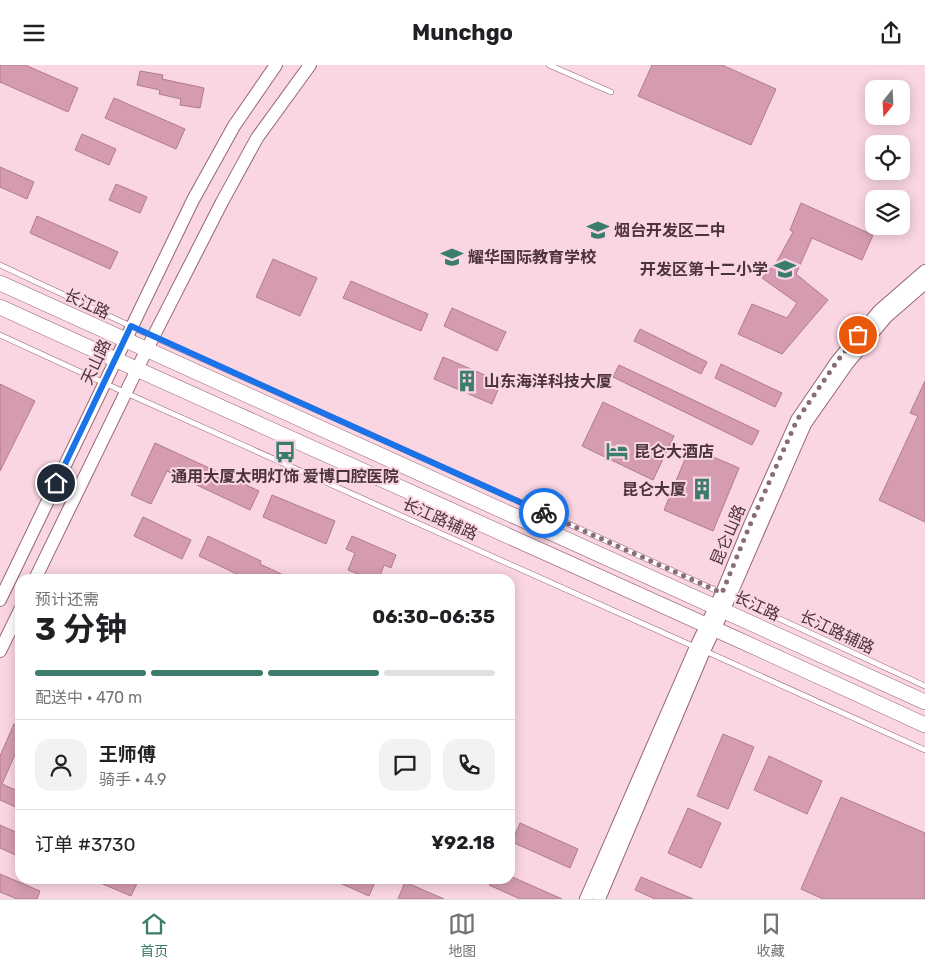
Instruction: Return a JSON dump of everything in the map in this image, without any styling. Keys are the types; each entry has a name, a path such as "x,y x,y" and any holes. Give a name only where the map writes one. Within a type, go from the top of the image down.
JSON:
{"main road":[{"name":"长江路","path":"0,283 146,351 723,601 925,703"},
{"path":"0,307 711,626 925,725"}],"street":[{"name":"天山路","path":"0,600 193,200 230,134 276,65"},
{"path":"37,574 146,351 222,202 257,137 310,65"},
{"name":"昆仑山路","path":"723,601 750,525 797,420 838,360 879,311 925,271"},
{"name":"昆仑山路","path":"586,899 805,425 847,364 886,317 925,283"},
{"path":"0,651 15,620"},
{"name":"昆仑山路","path":"599,899 700,649"}],"lane":[{"path":"550,65 611,92"},
{"name":"长江路辅路","path":"0,265 723,601 925,686"},
{"name":"长江路辅路","path":"0,335 925,750"}],"building":[{"path":"0,65 25,65 78,88 68,112 0,82"},
{"path":"652,65 722,65 776,89 751,145 638,96"},
{"path":"140,71 163,75 162,79 204,88 200,108 180,105 181,99 159,94 160,90 137,85"},
{"path":"114,98 185,129 176,149 105,118"},
{"path":"82,134 116,149 109,165 75,150"},
{"path":"0,167 34,182 27,199 0,187"},
{"path":"116,184 147,197 140,213 109,200"},
{"path":"801,203 865,231 865,235 873,235 862,260 812,238 796,274 828,300 782,354 738,334 752,304 787,318 797,303 762,278 776,263 793,232 790,230"},
{"path":"37,216 118,252 110,269 30,233"},
{"path":"273,259 317,278 300,316 256,297"},
{"path":"351,281 428,314 421,331 343,298"},
{"path":"452,308 506,332 497,351 444,326"},
{"path":"640,329 707,362 701,374 634,341"},
{"name":"山东海洋科技大厦","path":"443,357 501,382 492,404 434,379"},
{"path":"721,364 782,393 775,407 715,378"},
{"path":"619,365 759,431 752,445 613,377"},
{"path":"925,381 925,522 879,500 918,416 910,413"},
{"path":"0,384 35,401 0,471"},
{"path":"603,402 674,436 653,480 582,446"},
{"path":"155,443 259,491 250,510 167,471 151,504 131,495"},
{"name":"昆仑大厦","path":"690,447 739,468 713,531 664,510"},
{"path":"272,495 335,521 326,544 263,517"},
{"path":"143,517 191,540 182,559 134,536"},
{"path":"208,536 261,561 260,564 281,574 237,574 199,556"},
{"path":"352,536 396,555 391,568 384,565 381,574 358,574 348,570 355,553 346,549"},
{"path":"14,724 15,754 2,784 15,790 15,807 0,800 0,756"},
{"path":"723,734 754,747 728,809 697,796"},
{"path":"769,756 822,781 807,814 754,790"},
{"path":"841,797 925,833 925,899 823,899 801,889"},
{"path":"688,808 721,823 701,868 668,853"},
{"path":"520,823 578,849 570,868 515,843 515,835"},
{"path":"0,825 15,832 15,855 0,848"},
{"path":"0,874 15,880 15,884 24,884 40,891 37,899 17,899 0,892"},
{"path":"641,877 693,899 655,899 635,890"},
{"path":"515,878 562,899 520,899 489,885 515,884"},
{"path":"103,884 137,884 131,896"},
{"path":"342,884 374,884 369,896"},
{"path":"404,884 410,884 444,899 398,899"}],"way so far":[{"path":"544,513 722,593 797,420 838,360 858,335"}],"place":[{"name":"烟台开发区二中","path":"598,230"},
{"name":"耀华国际教育学校","path":"452,257"},
{"name":"开发区第十二小学","path":"785,269"},
{"name":"山东海洋科技大厦","path":"467,381"},
{"name":"昆仑大酒店","path":"617,451"},
{"name":"通用大厦太明灯饰 爱博口腔医院","path":"285,452"},
{"name":"昆仑大厦","path":"702,489"}],"route":[{"path":"56,483 131,326 544,513"}]}
